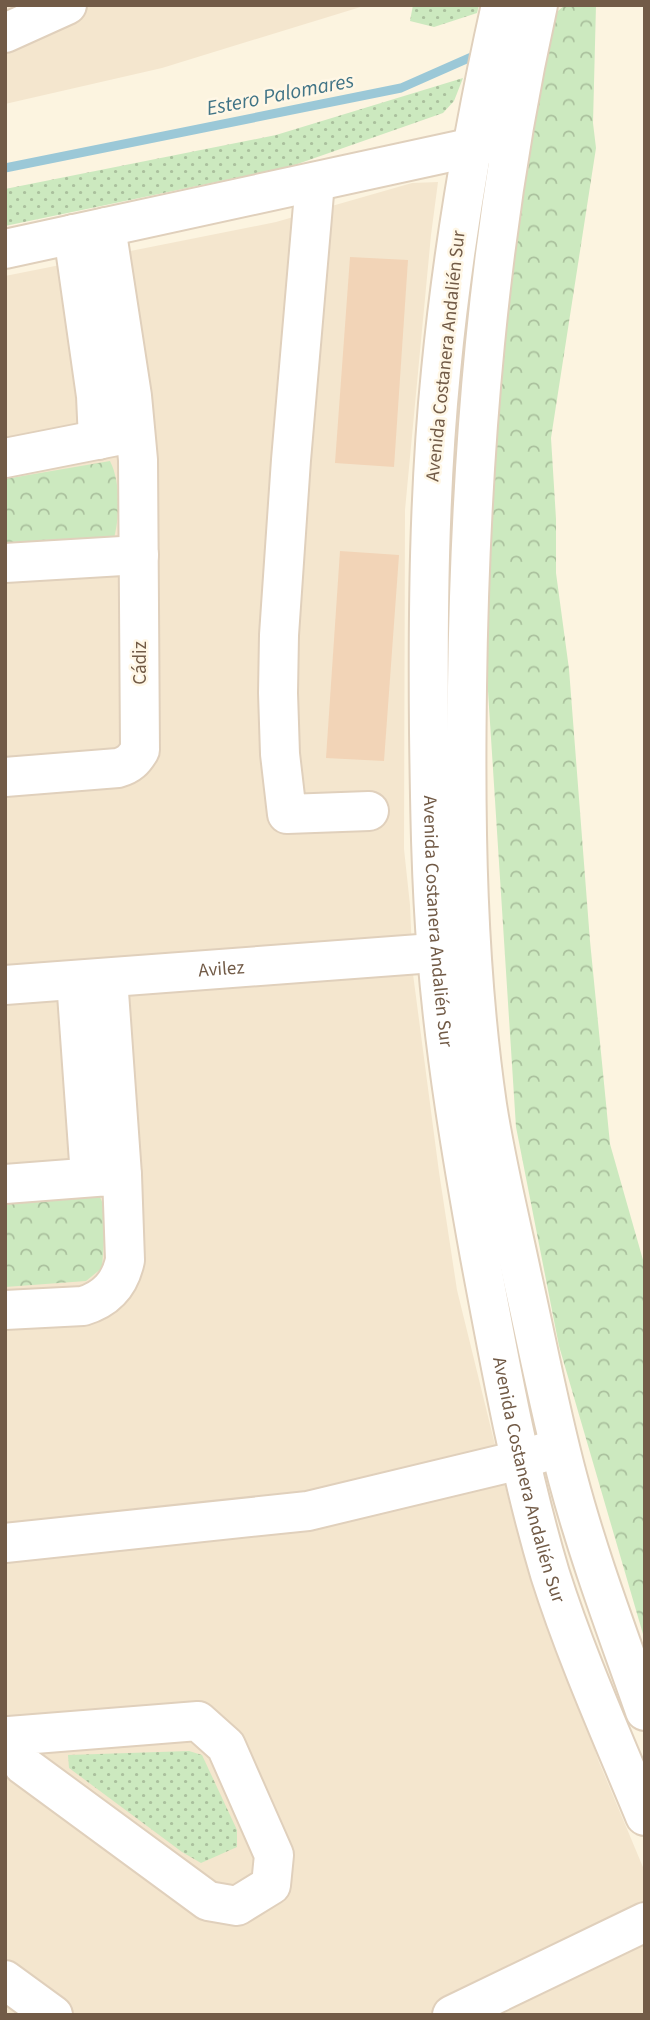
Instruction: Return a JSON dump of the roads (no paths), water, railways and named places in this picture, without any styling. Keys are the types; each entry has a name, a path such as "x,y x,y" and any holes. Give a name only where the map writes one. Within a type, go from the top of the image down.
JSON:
{"street":[{"path":"5,33 67,5"},
{"name":"Avenida Costanera Andalién Sur","path":"501,5 471,147 446,325 431,513 428,664 430,815 454,951 477,1029 499,1172 560,1447 589,1549 645,1711"},
{"name":"Avenida Costanera Andalién Sur","path":"535,21 511,139 484,337 471,534 466,730 448,1060 497,1353 520,1460 551,1575 582,1662 645,1816"},
{"path":"5,249 511,139"},
{"path":"315,181 279,635 280,754 287,814 369,811"},
{"name":"Cádiz","path":"5,777 118,768 128,765 140,750 138,460 116,437 96,396 89,230"},
{"path":"5,458 116,437"},
{"path":"5,563 139,555"},
{"name":"Avilez","path":"5,985 454,951"},
{"path":"5,1310 83,1306 104,1297 123,1271 125,1260 106,1176 92,979"},
{"path":"5,1184 106,1176"},
{"path":"5,1543 308,1511 520,1460 560,1447"},
{"path":"198,1721 226,1746 274,1856 271,1885 237,1906 208,1901 23,1765 7,1736 198,1721"},
{"path":"453,2015 645,1922"},
{"path":"5,1980 52,2015"}],"waterway":[{"name":"Estero Palomares","path":"5,168 401,88 478,54"}]}
